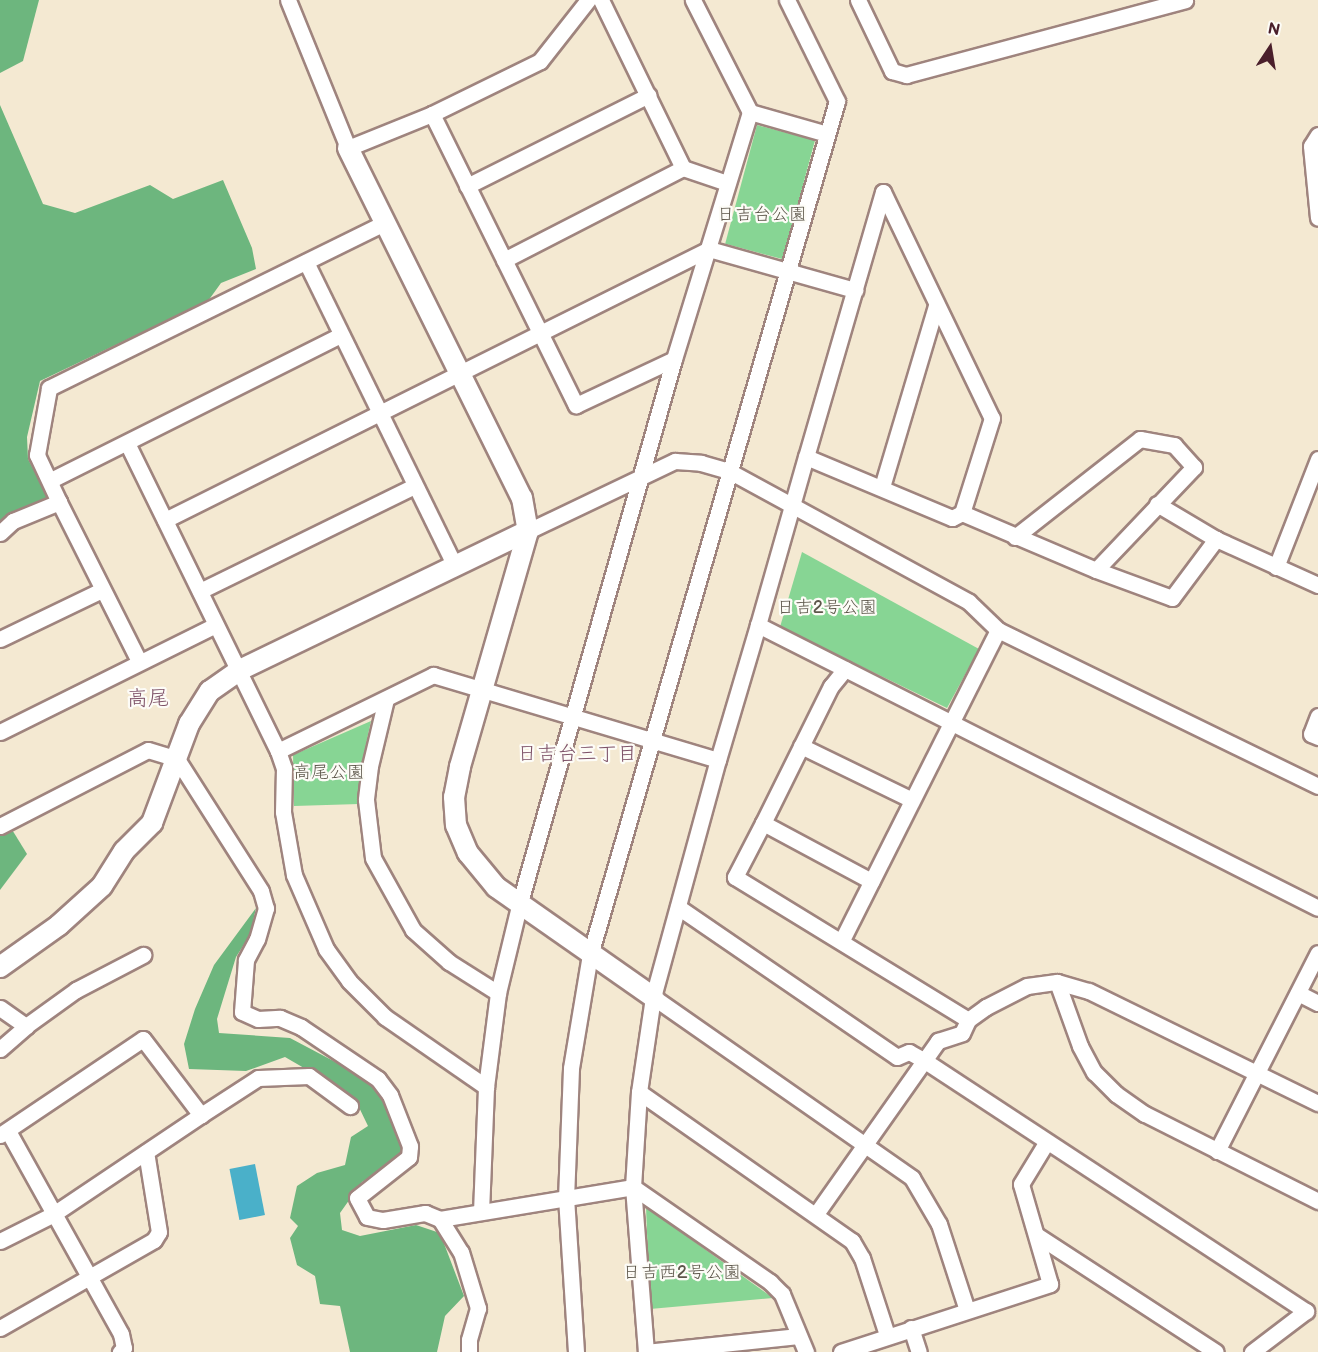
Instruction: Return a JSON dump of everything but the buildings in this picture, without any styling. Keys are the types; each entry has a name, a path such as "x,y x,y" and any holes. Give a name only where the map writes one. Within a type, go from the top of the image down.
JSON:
{"street":[{"path":"288,0 348,148 522,498 528,531 454,797 456,825 482,874 590,955 912,1178 926,1198 939,1224 967,1310"},
{"path":"348,148 432,114 540,61 588,0"},
{"path":"601,0 683,168"},
{"path":"481,1212 486,1087 498,993 520,902 645,472 674,359 750,112 693,0"},
{"path":"576,1352 566,1199 571,1068 590,955 837,101 787,0"},
{"path":"858,0 892,71 906,75 1185,0"},
{"path":"467,186 649,95"},
{"path":"750,112 827,134"},
{"path":"432,114 576,405 674,359"},
{"path":"1318,135 1311,146 1318,218"},
{"path":"504,260 683,168 727,183"},
{"path":"798,1336 646,1352 633,1187 639,1092 653,997 718,760 793,506 806,456 883,192 992,418 962,513 952,519 806,456"},
{"path":"139,661 59,502 37,448 49,388 385,223"},
{"path":"165,520 458,371 709,249 855,290"},
{"path":"306,262 454,564"},
{"path":"882,488 936,306"},
{"path":"51,480 340,335"},
{"path":"1015,537 1140,439 1174,445 1194,467 1096,570"},
{"path":"127,443 200,591 214,626 240,670 278,752 284,768 283,812 294,875 326,949 349,981 385,1017 486,1087"},
{"path":"1276,567 1318,459"},
{"path":"0,967 59,925 102,886 124,851 152,823 189,724 210,691 240,670 454,564 528,531 645,472 675,461 701,463 729,471 969,602 998,630 1318,786"},
{"path":"200,591 414,486"},
{"path":"0,533 13,521 59,502"},
{"path":"1157,504 1216,539 1318,585"},
{"path":"962,513 1096,570 1172,598 1216,539"},
{"path":"0,639 102,590"},
{"path":"758,625 1318,908"},
{"path":"0,732 139,661 214,626"},
{"path":"842,940 998,630"},
{"path":"844,669 831,686 735,877 842,940 968,1020"},
{"path":"278,752 433,675 718,760"},
{"path":"387,699 370,766 366,800 373,858 413,930 449,962 498,993"},
{"path":"1318,716 1311,734 1318,737"},
{"path":"801,746 912,800"},
{"path":"0,826 148,750 177,759 261,891 266,908 257,939 246,960 242,1012 258,1019 280,1018 301,1027 378,1079 390,1095 410,1146 409,1157 363,1189 357,1198 360,1208 367,1217 383,1220 424,1213 440,1219 633,1187 770,1282 782,1294 806,1352"},
{"path":"763,823 870,881"},
{"path":"678,907 897,1057 909,1052 925,1061 1046,1143 1306,1311 1252,1352"},
{"path":"0,1049 26,1026 76,990 143,954"},
{"path":"1217,1151 1318,954"},
{"path":"1057,982 1070,1023 1094,1072 1116,1094 1145,1114 1318,1201"},
{"path":"816,1214 867,1146 938,1041 962,1034 968,1020 1013,991 1057,982 1089,991 1318,1103"},
{"path":"1298,993 1318,1003"},
{"path":"0,1008 26,1026"},
{"path":"120,1352 124,1348 121,1334 4,1133 143,1039 201,1115"},
{"path":"0,1241 52,1215 258,1078 309,1076 350,1106"},
{"path":"639,1092 852,1241 861,1258 886,1335"},
{"path":"841,1352 886,1335 1050,1284 1038,1236 1021,1184 1046,1143"},
{"path":"0,1328 154,1240 159,1232 146,1152"},
{"path":"440,1219 461,1252 478,1308 469,1340 469,1352"},
{"path":"1038,1236 1216,1352"},
{"path":"911,1328 919,1352"}],"green space":[{"path":"0,0 39,0 23,61 0,73"},
{"path":"0,105 43,204 75,213 150,185 173,199 223,180 252,248 256,269 221,283 208,301 40,381 27,437 28,459 48,497 0,524"},
{"name":"日吉台公園","path":"757,125 815,141 783,259 725,244"},
{"name":"日吉2号公園","path":"802,552 979,649 947,708 780,627"},
{"name":"高尾公園","path":"371,721 361,767 359,804 294,806 293,755"},
{"path":"11,828 27,854 0,890 0,833"},
{"path":"256,908 250,935 236,957 217,1019 219,1033 290,1038 375,1083 385,1098 403,1150 399,1158 362,1182 340,1213 342,1230 360,1236 416,1225 440,1233 464,1296 445,1316 437,1352 350,1352 340,1306 320,1304 315,1276 297,1265 290,1238 298,1226 290,1218 297,1186 317,1173 345,1165 351,1137 368,1126 354,1097 285,1057 246,1071 189,1069 184,1044 195,1009 214,965"},
{"name":"日吉西2号公園","path":"646,1207 773,1298 650,1309"}],"water":[{"path":"255,1164 265,1215 239,1220 229,1169"}],"district":[{"name":"高尾","path":"148,699"},
{"name":"日吉台三丁目","path":"577,754"}]}
